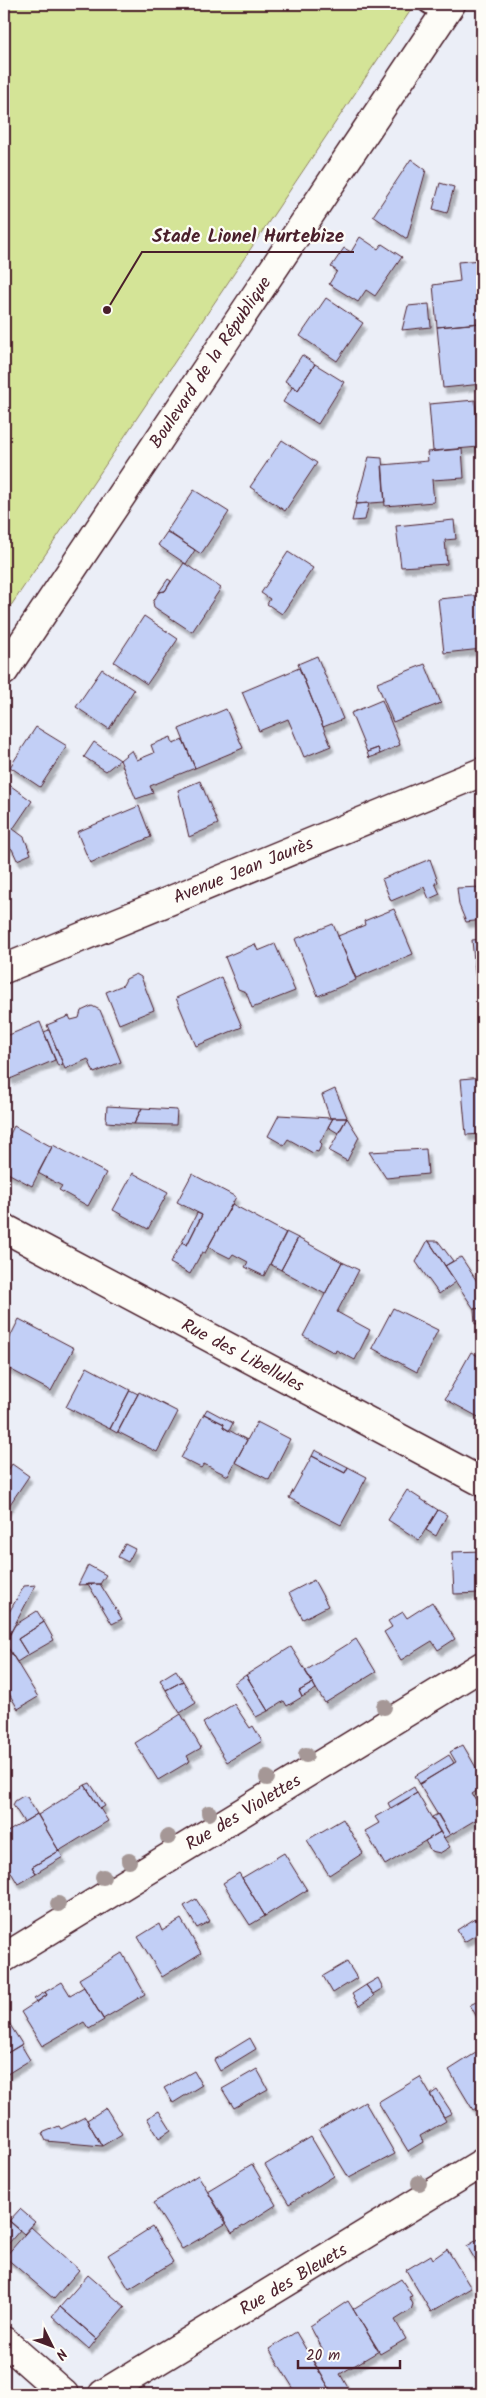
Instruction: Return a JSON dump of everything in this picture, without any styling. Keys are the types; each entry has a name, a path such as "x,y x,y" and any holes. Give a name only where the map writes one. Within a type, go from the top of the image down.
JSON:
{"street":[{"name":"Boulevard de la République","path":"4,671 441,7"},
{"name":"Avenue Jean Jaurès","path":"4,969 482,772"},
{"name":"Rue des Libellules","path":"4,1228 482,1482"},
{"name":"Rue des Violettes","path":"4,1958 482,1666"},
{"name":"Rue des Bleuets","path":"103,2394 482,2163"},
{"path":"4,2340 64,2394"}],"green space":[{"path":"4,4 415,4 4,616"}],"building":[{"path":"411,159 426,170 407,239 373,216"},
{"path":"440,183 454,187 447,213 433,209"},
{"path":"360,237 378,249 382,244 402,257 375,296 366,290 358,302 329,284 337,271 331,267 344,248 351,252"},
{"path":"480,260 482,323 437,327 433,285 460,281 458,262"},
{"path":"326,298 363,323 337,361 300,336"},
{"path":"429,304 431,327 402,330 408,306"},
{"path":"479,323 482,384 443,388 437,327"},
{"path":"302,355 315,364 298,390 285,381"},
{"path":"315,364 344,382 318,424 283,402 293,386 298,390"},
{"path":"475,400 479,447 433,451 429,404"},
{"path":"477,417 482,417 482,430 478,430"},
{"path":"282,440 317,463 285,511 250,487"},
{"path":"462,449 464,478 432,480 434,502 385,506 382,465 428,461 427,452"},
{"path":"369,457 382,458 385,502 356,504"},
{"path":"194,490 229,512 201,554 167,531"},
{"path":"369,503 365,520 352,521 356,504"},
{"path":"454,520 456,539 445,540 447,564 401,567 396,526"},
{"path":"167,532 195,550 186,564 158,545"},
{"path":"288,552 313,568 282,614 267,604 270,599 261,593"},
{"path":"184,563 221,588 192,632 154,607 153,602 159,592 165,591"},
{"path":"168,579 171,581 165,591 159,592"},
{"path":"482,595 482,649 444,653 438,599"},
{"path":"144,616 178,639 147,684 114,662"},
{"path":"317,656 343,719 323,727 298,664"},
{"path":"425,664 441,703 393,722 377,683"},
{"path":"299,668 331,746 304,757 288,719 259,731 242,692"},
{"path":"102,669 134,690 109,729 76,707"},
{"path":"382,700 400,745 380,754 378,748 367,752 351,713"},
{"path":"226,709 243,748 195,768 179,729"},
{"path":"36,727 67,746 40,787 10,767"},
{"path":"171,737 173,744 183,740 195,768 150,786 153,793 136,799 120,760 132,750 137,760 154,753 151,745"},
{"path":"94,742 120,760 106,771 84,757"},
{"path":"378,748 380,754 369,758 367,752"},
{"path":"4,781 32,801 13,829 24,837 31,854 17,860 12,849 4,843"},
{"path":"200,781 218,824 189,837 178,790"},
{"path":"139,806 151,837 90,863 77,832"},
{"path":"430,859 438,882 435,883 440,894 429,899 424,887 391,901 382,879"},
{"path":"482,887 482,920 466,922 459,905 457,888"},
{"path":"394,909 413,954 356,978 338,936 365,925 364,921"},
{"path":"333,924 356,980 318,996 295,939"},
{"path":"482,939 482,982 476,982 472,940"},
{"path":"255,944 258,951 275,944 295,991 252,1008 246,992 238,989 225,957"},
{"path":"136,974 141,977 154,1010 119,1024 106,992 123,985 126,979"},
{"path":"221,977 242,1027 196,1046 176,998"},
{"path":"92,1006 100,1010 121,1062 94,1073 88,1059 65,1069 47,1025 69,1016 71,1020 79,1018 81,1011"},
{"path":"40,1022 55,1060 10,1079 4,1063 4,1037"},
{"path":"49,1030 63,1064 58,1066 44,1032"},
{"path":"482,1077 482,1134 466,1135 461,1079"},
{"path":"335,1089 346,1118 330,1118 322,1095"},
{"path":"107,1106 142,1108 134,1124 106,1122"},
{"path":"142,1108 177,1110 176,1125 134,1124"},
{"path":"279,1115 333,1118 320,1142 322,1144 318,1152 315,1151 313,1153 288,1139 284,1145 268,1136"},
{"path":"333,1118 347,1118 338,1133 328,1127"},
{"path":"347,1118 359,1137 347,1161 329,1151"},
{"path":"14,1126 52,1147 32,1186 4,1171 4,1146"},
{"path":"53,1145 106,1173 88,1206 59,1190 62,1186 38,1173"},
{"path":"426,1149 428,1174 386,1178 369,1152"},
{"path":"133,1173 168,1192 148,1229 113,1210"},
{"path":"192,1174 236,1197 205,1253 202,1252 190,1274 170,1263 182,1242 187,1245 202,1215 177,1202"},
{"path":"232,1204 286,1233 264,1276 245,1267 248,1262 233,1254 230,1258 208,1247"},
{"path":"197,1213 202,1215 187,1245 182,1242"},
{"path":"286,1232 298,1238 281,1270 270,1264"},
{"path":"298,1238 342,1262 325,1294 281,1270"},
{"path":"428,1240 456,1282 439,1294 416,1262"},
{"path":"429,1241 438,1241 453,1261 445,1266"},
{"path":"461,1257 482,1289 482,1308 474,1309 445,1266"},
{"path":"342,1262 359,1270 337,1312 370,1330 355,1360 336,1350 335,1353 303,1336"},
{"path":"393,1308 438,1330 417,1372 372,1348"},
{"path":"482,1308 482,1323 475,1324 474,1309"},
{"path":"19,1319 74,1348 51,1391 4,1366 4,1349"},
{"path":"471,1352 482,1358 482,1419 445,1399"},
{"path":"87,1367 130,1390 110,1429 66,1407"},
{"path":"130,1390 138,1394 117,1433 110,1429"},
{"path":"139,1392 178,1412 157,1452 118,1432"},
{"path":"207,1409 233,1423 229,1431 223,1427 224,1424 204,1414"},
{"path":"204,1414 224,1424 223,1427 247,1440 228,1476 204,1464 201,1468 181,1458"},
{"path":"257,1422 290,1439 269,1480 235,1462"},
{"path":"315,1450 348,1467 345,1473 312,1456"},
{"path":"312,1456 345,1473 348,1467 367,1477 341,1525 289,1498"},
{"path":"12,1464 29,1476 4,1513 4,1476"},
{"path":"407,1490 438,1510 419,1540 388,1520"},
{"path":"438,1510 447,1515 436,1536 426,1530"},
{"path":"125,1544 135,1549 128,1562 118,1557"},
{"path":"482,1551 482,1593 454,1594 452,1552"},
{"path":"88,1565 106,1575 100,1584 78,1585"},
{"path":"314,1580 328,1606 303,1619 289,1593"},
{"path":"88,1584 100,1584 122,1619 112,1624"},
{"path":"36,1585 4,1643 4,1621 24,1586"},
{"path":"432,1602 455,1639 438,1650 432,1641 401,1660 384,1632 392,1627 388,1621 403,1612 407,1618"},
{"path":"37,1611 44,1622 18,1639 28,1655 17,1662 5,1643 15,1625"},
{"path":"44,1622 54,1640 28,1655 18,1639"},
{"path":"356,1639 376,1672 325,1703 305,1671"},
{"path":"5,1643 38,1697 18,1709 4,1685 4,1680 8,1677 4,1671"},
{"path":"291,1647 313,1683 299,1691 302,1697 287,1706 284,1701 268,1711 246,1675"},
{"path":"176,1670 183,1681 166,1690 160,1680"},
{"path":"246,1675 268,1711 256,1717 234,1683"},
{"path":"183,1681 196,1703 180,1713 166,1690"},
{"path":"313,1683 316,1689 302,1697 299,1691"},
{"path":"234,1704 250,1728 253,1726 262,1741 227,1762 203,1723"},
{"path":"181,1714 201,1748 187,1756 190,1761 158,1780 135,1743"},
{"path":"463,1745 482,1778 482,1787 472,1794 482,1809 482,1816 450,1835 419,1784 456,1762 450,1752"},
{"path":"449,1755 454,1763 420,1784 415,1776"},
{"path":"90,1783 105,1806 100,1809 85,1785"},
{"path":"85,1785 108,1821 59,1851 38,1815"},
{"path":"414,1787 417,1793 391,1809 388,1803"},
{"path":"417,1793 440,1832 385,1865 365,1831 379,1823 375,1817"},
{"path":"23,1796 27,1797 37,1814 24,1822 13,1805 15,1801"},
{"path":"37,1814 59,1851 32,1867 36,1873 18,1884 4,1861 4,1834"},
{"path":"438,1814 450,1835 444,1838 432,1817"},
{"path":"343,1819 363,1853 329,1875 307,1840"},
{"path":"440,1832 450,1847 440,1853 431,1851 425,1841"},
{"path":"59,1851 63,1857 36,1873 32,1867"},
{"path":"284,1853 307,1890 265,1916 242,1878"},
{"path":"239,1873 265,1916 250,1925 223,1883"},
{"path":"196,1899 210,1921 197,1928 184,1906"},
{"path":"482,1914 482,1934 481,1932 464,1942 457,1930"},
{"path":"181,1919 201,1953 162,1977 138,1937 159,1924 162,1931"},
{"path":"122,1953 145,1994 103,2019 79,1979"},
{"path":"347,1962 357,1978 333,1993 323,1976"},
{"path":"378,1978 383,1988 373,1994 366,1985"},
{"path":"62,1982 70,1995 84,1987 104,2020 89,2029 84,2022 42,2046 21,2012 47,1995 45,1992"},
{"path":"366,1985 374,1996 359,2006 352,1994"},
{"path":"45,1992 47,1995 36,2003 34,1999"},
{"path":"480,2000 482,2004 482,2026 470,2005"},
{"path":"4,2015 22,2044 4,2055"},
{"path":"250,2038 256,2049 220,2071 214,2060"},
{"path":"21,2045 30,2060 4,2076 4,2055"},
{"path":"482,2049 482,2105 473,2110 449,2070"},
{"path":"257,2069 268,2089 234,2108 222,2089"},
{"path":"194,2071 202,2085 173,2103 164,2088"},
{"path":"420,2077 446,2121 420,2136 423,2142 408,2151 378,2102"},
{"path":"437,2090 452,2113 444,2117 430,2095"},
{"path":"365,2102 395,2154 349,2178 319,2129"},
{"path":"106,2108 122,2134 102,2146 87,2120"},
{"path":"159,2111 171,2130 159,2138 147,2118"},
{"path":"85,2117 102,2146 46,2141 42,2133 59,2126 61,2129"},
{"path":"311,2137 334,2176 289,2204 265,2165"},
{"path":"252,2164 276,2205 232,2233 207,2191"},
{"path":"198,2175 227,2223 182,2249 153,2203"},
{"path":"20,2209 35,2222 24,2234 9,2221"},
{"path":"4,2216 20,2230 4,2249"},
{"path":"31,2227 79,2270 54,2299 5,2257"},
{"path":"152,2227 173,2262 129,2289 108,2255"},
{"path":"482,2237 482,2271 467,2246"},
{"path":"447,2249 471,2288 431,2312 406,2270 431,2255 433,2259"},
{"path":"88,2275 125,2307 97,2339 60,2307"},
{"path":"401,2279 412,2296 409,2297 413,2304 411,2310 395,2320 406,2339 380,2354 353,2309"},
{"path":"348,2301 379,2351 340,2374 350,2391 345,2394 333,2394 311,2357 323,2350 310,2326"},
{"path":"60,2307 97,2339 89,2349 52,2316"},
{"path":"296,2332 333,2394 297,2394 269,2349"},
{"path":"204,2388 211,2394 198,2394"}],"place":[{"name":"Stade Lionel Hurtebize","path":"107,310"}]}
